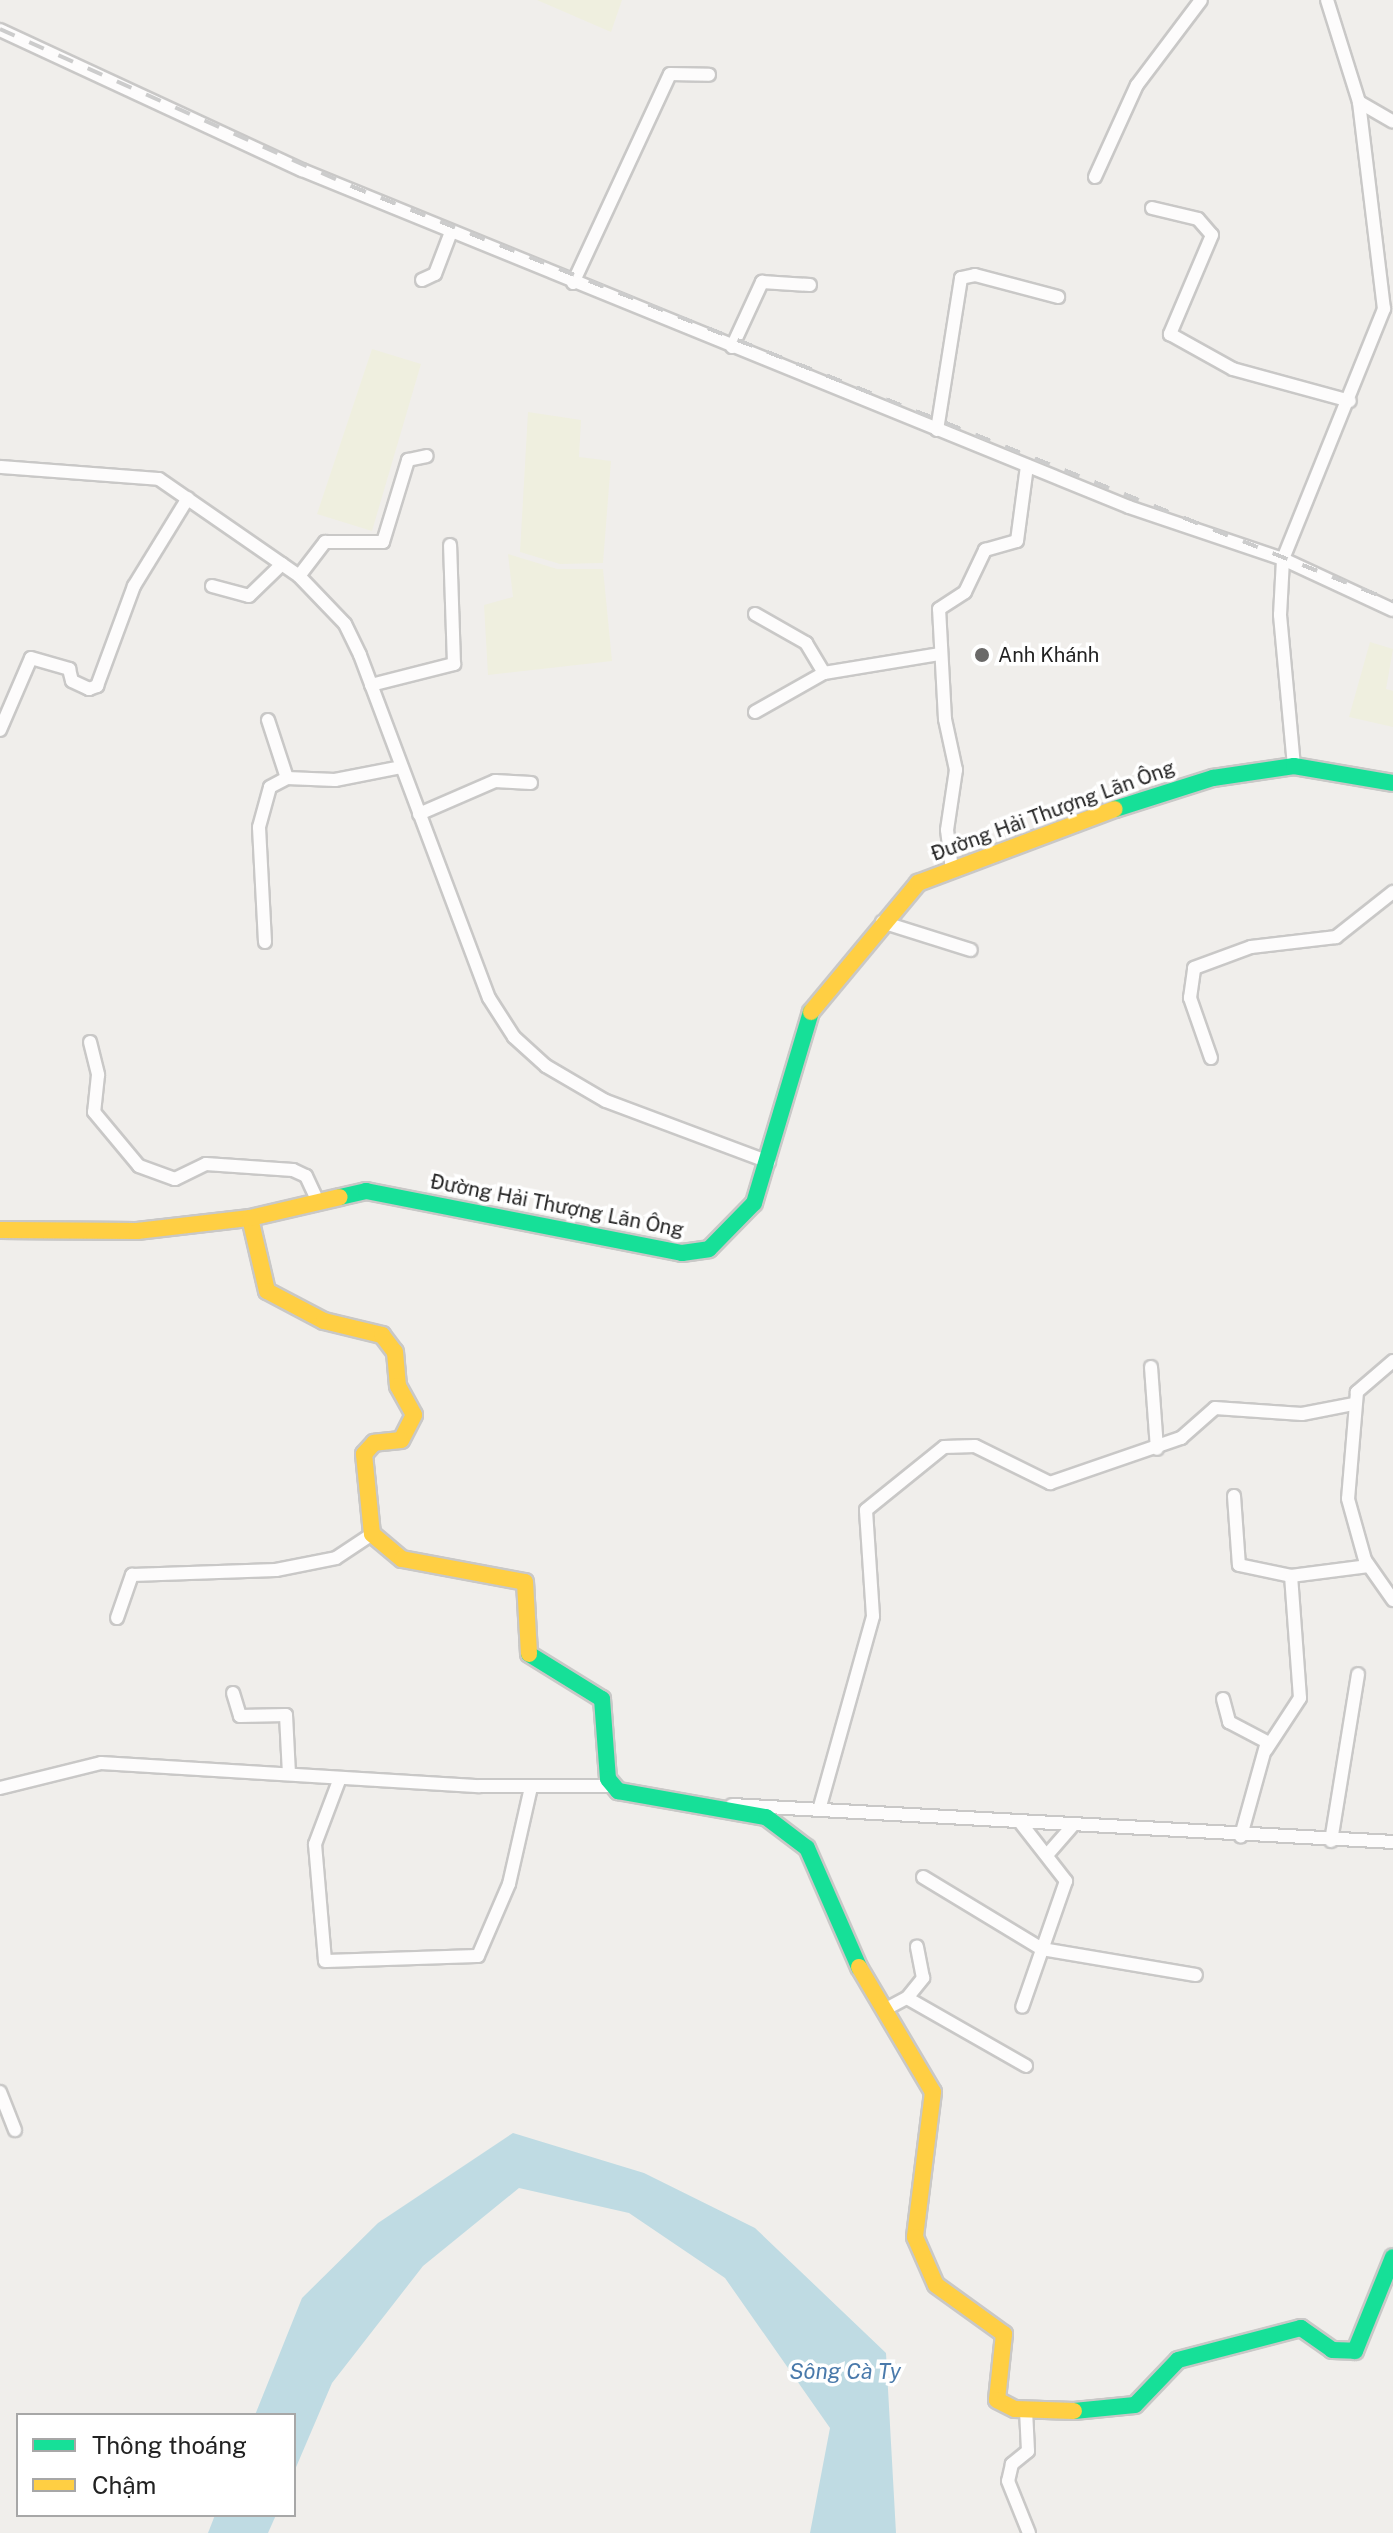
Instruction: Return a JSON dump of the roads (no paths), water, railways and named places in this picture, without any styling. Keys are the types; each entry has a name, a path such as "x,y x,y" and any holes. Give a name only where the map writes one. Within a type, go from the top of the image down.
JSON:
{"street":[{"path":"1095,177 1137,85 1201,0"},
{"path":"1294,766 1280,615 1283,559 1388,304 1359,102 1327,0"},
{"path":"0,30 451,232 573,283 1027,466 1283,559 1393,610"},
{"path":"573,283 670,74 709,75"},
{"path":"1359,102 1393,122"},
{"path":"1152,208 1198,219 1212,235 1170,334 1233,369 1350,401"},
{"path":"422,280 435,274 451,232"},
{"path":"937,430 961,278 975,275 1058,297"},
{"path":"732,347 762,282 810,285"},
{"path":"299,576 325,542 383,542 408,460 427,456"},
{"path":"952,870 947,830 956,770 940,654 939,609 965,592 985,550 1017,541 1027,466"},
{"path":"0,467 80,478 141,474 188,498 299,576 345,624 489,998 514,1037 546,1066 606,1101 769,1162"},
{"path":"0,730 31,658 69,669 72,681 89,689 97,686 134,586 188,498"},
{"path":"371,685 454,664 450,545"},
{"path":"212,586 249,596 282,564"},
{"path":"755,614 806,643 824,673"},
{"path":"755,712 824,673 940,654"},
{"path":"268,720 287,778"},
{"name":"Đường Hải Thượng Lãn Ông","path":"0,1230 137,1231 250,1218 317,1200 379,1192 697,1253 726,1239 739,1223 769,1162 809,1015 882,922 918,883 1167,789 1294,766 1393,783"},
{"path":"265,942 260,807 270,787 287,778 335,780 401,767"},
{"path":"419,814 495,781 531,783"},
{"path":"1211,1058 1190,998 1194,968 1251,947 1336,937 1393,892"},
{"path":"882,922 971,950"},
{"path":"90,1042 98,1075 94,1112 139,1166 175,1179 206,1164 293,1170 306,1176 317,1200"},
{"path":"250,1218 267,1291 324,1321 382,1335 395,1352 398,1386 414,1415 401,1440 374,1443 364,1454 372,1534 402,1559 525,1582 525,1651 602,1699 612,1786"},
{"path":"1393,1361 1364,1380 1354,1404 1348,1510 1368,1566 1393,1600"},
{"path":"1151,1367 1157,1449"},
{"path":"819,1810 873,1616 866,1510 955,1441 1050,1483 1157,1449 1215,1408 1302,1414 1354,1404"},
{"path":"1234,1496 1239,1565 1291,1576 1368,1566"},
{"path":"117,1618 132,1575 276,1570 336,1558 372,1534"},
{"path":"1241,1836 1266,1750 1300,1698 1291,1576"},
{"path":"1331,1841 1358,1674"},
{"path":"233,1693 240,1716 286,1715 289,1774"},
{"path":"1223,1699 1226,1719 1261,1734 1266,1750"},
{"path":"0,1788 101,1763 531,1787 612,1786 625,1794 725,1805 1331,1841 1393,1842"},
{"path":"340,1778 315,1844 325,1961 478,1956 509,1884 531,1787"},
{"path":"725,1805 799,1836 884,2010 933,2092 915,2237 936,2285 1004,2334 1008,2347 994,2395 1026,2410 1124,2410 1178,2360 1301,2328 1332,2350 1355,2351 1371,2328 1393,2257"},
{"path":"1020,1822 1047,1855 1066,1891 1022,2007"},
{"path":"1047,1855 1074,1824"},
{"path":"923,1877 1042,1949 1196,1975"},
{"path":"884,2010 907,1998 924,1971 917,1947"},
{"path":"907,1998 1026,2066"},
{"path":"0,2092 15,2130"},
{"path":"1026,2410 1028,2451 1012,2464 1008,2481 1029,2533"}],"water":[{"name":"Sông Cà Ty","path":"513,2133 644,2173 755,2228 886,2353 896,2533 810,2533 830,2428 725,2278 629,2213 519,2188 423,2266 332,2383 296,2467 296,2413 256,2413 302,2298 378,2223"},
{"path":"214,2517 275,2517 268,2533 208,2533"}],"railway":[{"path":"0,29 351,186 1393,601"}],"place":[{"name":"Anh Khánh","path":"982,655"}]}
